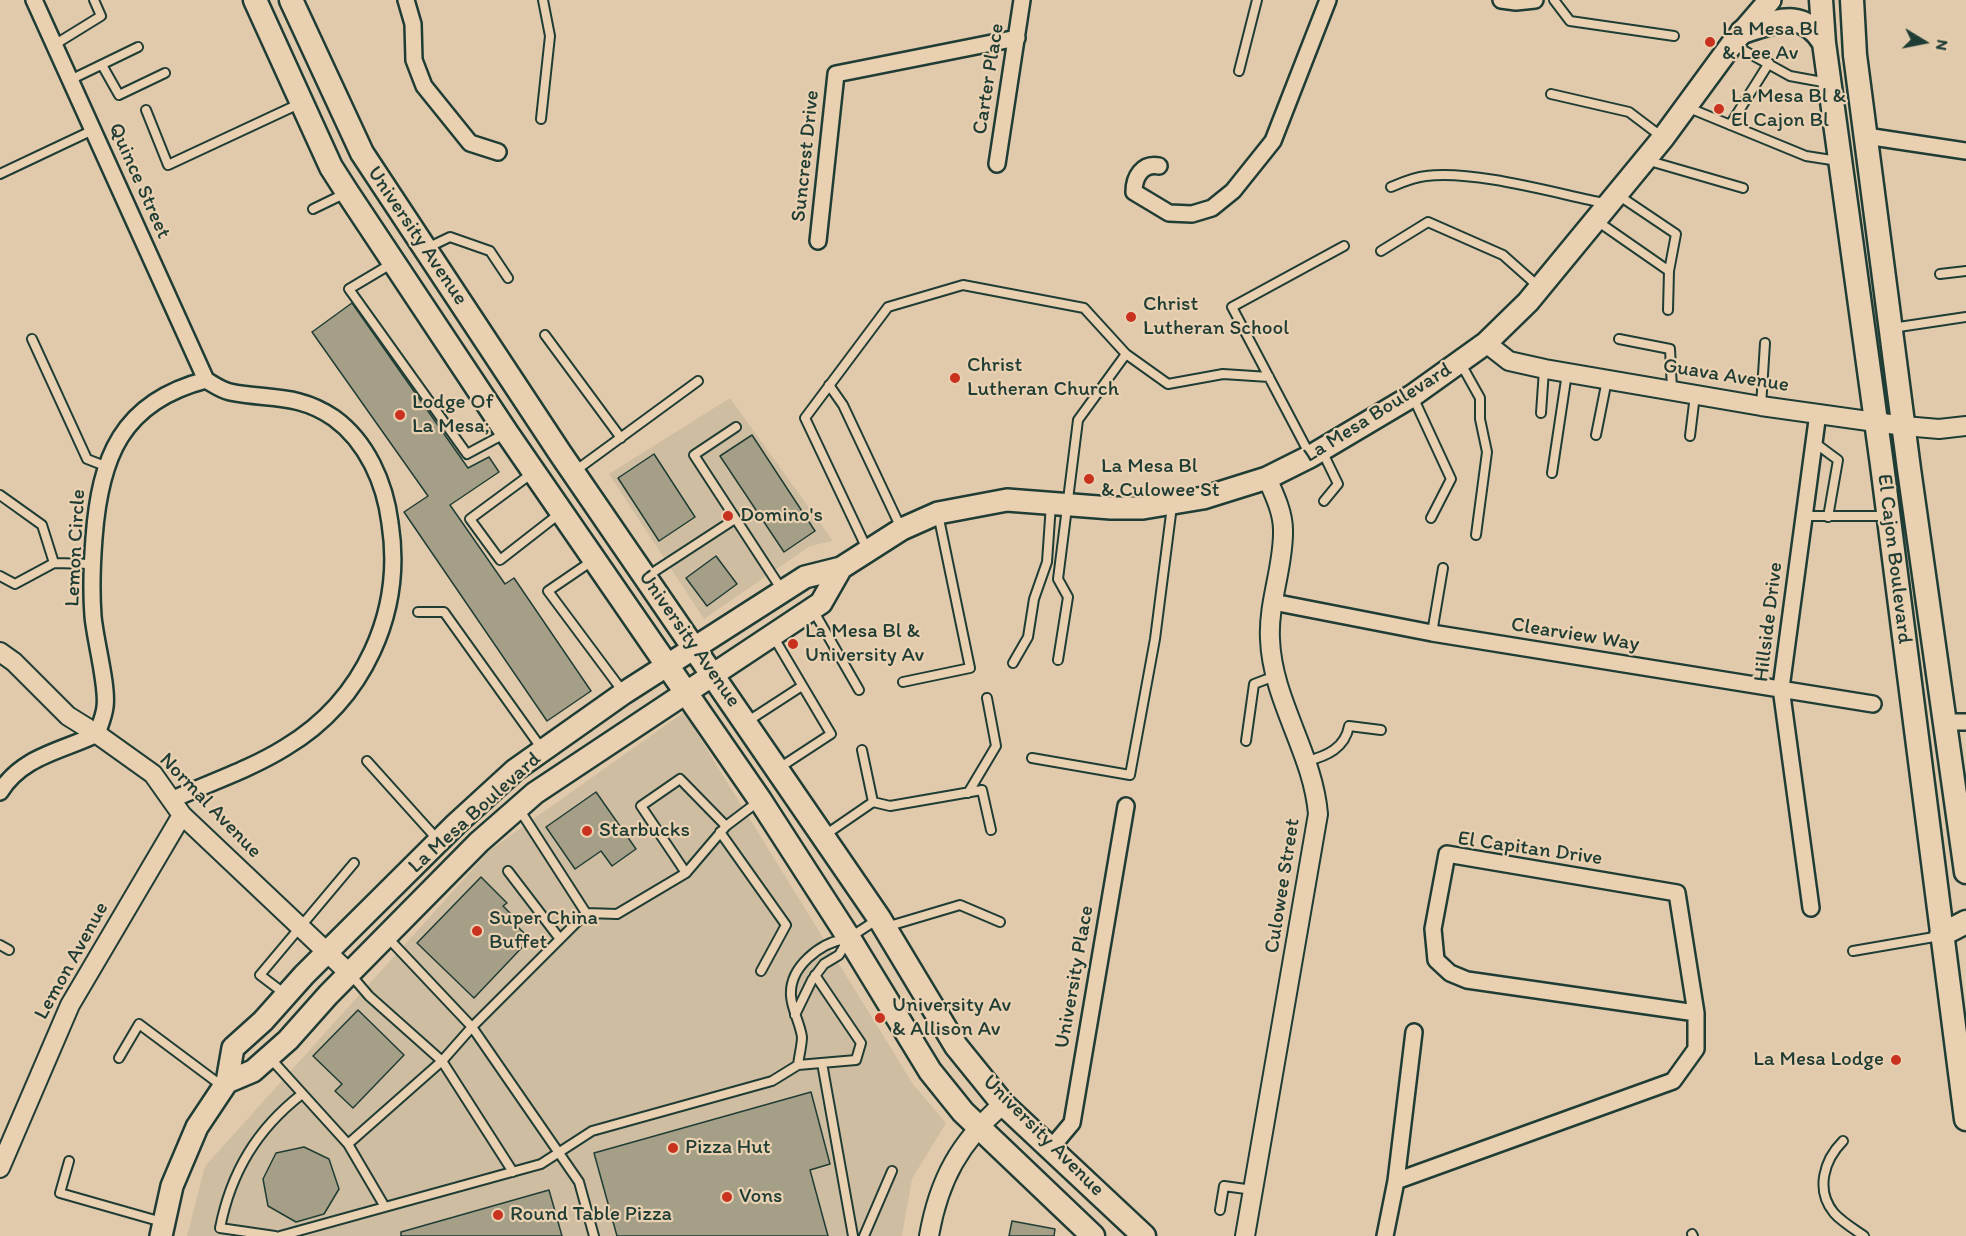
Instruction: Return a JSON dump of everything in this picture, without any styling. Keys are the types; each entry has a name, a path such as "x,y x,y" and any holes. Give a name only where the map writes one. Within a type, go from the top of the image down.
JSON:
{"main road":[{"name":"University Avenue","path":"255,0 332,168 347,192 507,433 563,511 760,800 849,938 930,1071 977,1127 1093,1236"},
{"name":"University Avenue","path":"291,0 362,153 574,472 882,923 956,1046 1004,1104 1144,1236"},
{"name":"El Cajon Boulevard","path":"1821,0 1829,83 1889,516 1966,1119"},
{"name":"El Cajon Boulevard","path":"1852,0 1856,55 1904,426 1955,722 1966,872"},
{"name":"La Mesa Boulevard","path":"162,1229 172,1186 197,1127 225,1084 233,1048 263,1021 327,952 439,841 515,770 624,693 805,577 841,568 867,549 902,529 938,513 1007,500 1111,508 1172,505 1267,478 1316,453 1412,396 1486,343 1540,288 1687,108 1762,3"},
{"path":"1737,38 1777,22 1796,20 1812,26 1824,43"},
{"name":"La Mesa Boulevard","path":"225,1084 254,1071 269,1057 479,842 518,808 589,756 821,603 841,568"},
{"path":"1941,935 1966,922"}],"street":[{"name":"Quince Street","path":"34,0 206,380"},
{"path":"406,0 413,24 414,60 424,86 470,143 498,152"},
{"name":"Carter Place","path":"997,164 1022,0"},
{"path":"1159,166 1151,165 1142,170 1134,181 1134,192 1169,213 1192,214 1212,208 1233,191 1273,141 1328,0"},
{"path":"1501,0 1516,2 1535,0"},
{"name":"Suncrest Drive","path":"818,241 836,74 1017,38"},
{"path":"1866,136 1966,151"},
{"name":"Guava Avenue","path":"1486,343 1509,361 1607,380 1876,423 1939,429 1966,426"},
{"path":"171,800 266,758 304,736 338,706 364,669 382,628 392,585 393,538 389,515 375,471 356,438 334,418 305,403 288,398 227,392 206,380"},
{"name":"Lemon Circle","path":"97,734 105,706 93,616 92,564 97,498 105,466 120,438 142,412 170,393 206,380"},
{"name":"Hillside Drive","path":"1811,908 1781,688 1818,413"},
{"name":"Culowee Street","path":"1245,1236 1316,836 1316,791 1275,676 1270,639 1284,531 1280,512 1267,478"},
{"name":"Clearview Way","path":"1273,602 1432,633 1873,704"},
{"name":"Normal Avenue","path":"0,652 14,662 68,716 153,774 182,815 350,974"},
{"path":"0,792 12,776 32,760 69,748 97,734"},
{"name":"University Place","path":"1051,1148 1072,1123 1126,806"},
{"name":"Lemon Avenue","path":"0,1168 69,1005 182,815"},
{"name":"El Capitan Drive","path":"1396,1182 1673,1081 1696,1049 1696,1013 1677,893 1447,854 1433,930 1436,960 1450,973 1479,981 1696,1013"},
{"path":"1385,1236 1396,1182 1414,1032"},
{"path":"929,1236 941,1187 977,1127 1004,1104"}],"lane":[{"path":"54,45 101,16 94,0"},
{"path":"541,119 550,36 543,0"},
{"path":"1239,71 1257,0"},
{"path":"1554,0 1570,21 1674,36"},
{"path":"1737,38 1790,76 1829,83"},
{"path":"70,80 138,47"},
{"path":"1730,125 1769,63"},
{"path":"102,64 119,95 165,73"},
{"path":"1551,94 1629,112 1663,138"},
{"path":"146,110 168,165 302,102"},
{"path":"1687,108 1806,156 1840,162"},
{"path":"0,174 93,130"},
{"path":"1645,160 1743,188"},
{"path":"1391,187 1424,176 1470,177 1607,206 1676,234 1669,271 1668,310"},
{"path":"313,209 347,192"},
{"path":"1607,206 1669,271"},
{"path":"1381,251 1428,222 1503,255 1540,288"},
{"path":"426,248 450,237 490,251 508,278"},
{"path":"1324,501 1338,484 1269,377 1233,307 1344,246"},
{"path":"392,263 348,289 467,454 507,433"},
{"path":"1940,274 1966,271"},
{"path":"867,549 805,418 888,307 963,285 1084,308 1126,354 1168,384 1223,374 1269,377"},
{"path":"1891,328 1966,317"},
{"path":"545,334 621,438"},
{"path":"32,339 87,459 105,466"},
{"path":"1619,339 1670,349 1672,391"},
{"path":"1761,406 1765,342"},
{"path":"1013,663 1028,638 1034,599 1047,562 1078,420 1126,354"},
{"path":"1460,363 1480,398 1480,419 1487,452 1476,535"},
{"path":"1541,413 1545,369"},
{"path":"1552,473 1568,373"},
{"path":"1596,435 1607,380"},
{"path":"574,472 698,381"},
{"path":"829,385 843,405 902,529"},
{"path":"1690,436 1695,395"},
{"path":"1412,396 1451,479 1431,519"},
{"path":"736,427 694,455 783,591"},
{"path":"1814,442 1838,460 1828,517"},
{"path":"535,471 470,519 500,560 563,511"},
{"path":"0,495 42,525 54,562"},
{"path":"1058,660 1068,597 1058,579 1060,503"},
{"path":"1032,758 1130,775 1155,639 1172,505"},
{"path":"903,682 970,668 938,513"},
{"path":"1804,516 1889,516"},
{"path":"646,577 735,519"},
{"path":"595,558 548,591 624,693"},
{"path":"0,576 15,585 54,562 92,564"},
{"path":"1432,633 1443,568"},
{"path":"812,609 859,690"},
{"path":"418,612 444,612 543,750"},
{"path":"772,635 831,735 778,768"},
{"path":"1246,741 1254,684 1275,676"},
{"path":"746,722 802,686"},
{"path":"968,792 996,746 987,698"},
{"path":"1307,761 1327,756 1347,737 1349,726 1381,730"},
{"path":"862,750 873,802"},
{"path":"367,761 439,841"},
{"path":"686,873 640,806 680,779 723,829 786,925 761,971"},
{"path":"824,836 873,802 890,806 982,790 991,830"},
{"path":"348,1144 442,1061 472,1027 586,913 617,914 686,873 723,829 760,800"},
{"path":"518,808 586,913"},
{"path":"286,995 260,975 354,863"},
{"path":"508,871 560,939"},
{"path":"798,1065 802,1037 790,993 795,977 816,949 831,941 849,938 882,923 960,905 1000,922"},
{"path":"1853,951 1941,935"},
{"path":"387,937 472,1027 579,1182 594,1236"},
{"path":"795,1015 815,975 824,964 839,955 849,938"},
{"path":"0,945 9,950"},
{"path":"350,974 369,996 442,1061 513,1172"},
{"path":"280,1236 541,1164 592,1131 771,1081 798,1065 856,1060 861,1043 815,975"},
{"path":"119,1058 139,1024 225,1084"},
{"path":"269,1057 348,1144 385,1207"},
{"path":"822,1063 853,1236"},
{"path":"275,1236 220,1228 229,1192 244,1158 268,1124 302,1094"},
{"path":"1843,1141 1832,1152 1827,1164 1824,1190 1834,1213 1864,1236"},
{"path":"69,1161 60,1193 162,1229"},
{"path":"864,1236 892,1171"},
{"path":"1220,1210 1224,1186 1253,1190"}],"shaded area":[{"path":"730,398 833,541 810,546 704,619 609,474"},
{"path":"684,712 913,1084 946,1123 912,1179 902,1236 187,1236 205,1166 490,850"}],"building":[{"path":"352,303 468,468 489,457 499,472 450,505 505,584 514,578 591,691 547,721 404,512 428,496 312,332"},
{"path":"752,435 815,531 784,552 720,456"},
{"path":"654,454 695,517 659,541 618,478"},
{"path":"716,556 737,584 707,606 686,578"},
{"path":"596,792 636,849 612,866 601,851 575,869 546,827"},
{"path":"481,877 507,903 503,906 514,917 511,920 530,939 474,998 417,943"},
{"path":"358,1010 404,1055 353,1108 335,1091 342,1084 313,1056"},
{"path":"811,1092 830,1164 810,1170 828,1236 617,1236 594,1153"},
{"path":"304,1147 329,1159 339,1189 324,1214 296,1222 268,1206 263,1179 276,1153"},
{"path":"549,1190 562,1236 401,1236 401,1232"},
{"path":"1012,1221 1055,1229 1054,1236 1009,1236"}],"place":[{"name":"La Mesa Bl & Lee Av","path":"1710,42"},
{"name":"La Mesa Bl & El Cajon Bl","path":"1719,109"},
{"name":"Christ Lutheran School","path":"1131,317"},
{"name":"Christ Lutheran Church","path":"955,378"},
{"name":"Lodge Of La Mesa;","path":"400,415"},
{"name":"La Mesa Bl & Culowee St","path":"1089,479"},
{"name":"Domino's","path":"728,516"},
{"name":"La Mesa Bl & University Av","path":"793,644"},
{"name":"Starbucks","path":"587,831"},
{"name":"Super China Buffet","path":"477,931"},
{"name":"University Av & Allison Av","path":"880,1018"},
{"name":"La Mesa Lodge","path":"1896,1060"},
{"name":"Pizza Hut","path":"673,1148"},
{"name":"Vons","path":"727,1197"},
{"name":"Round Table Pizza","path":"498,1215"}]}
